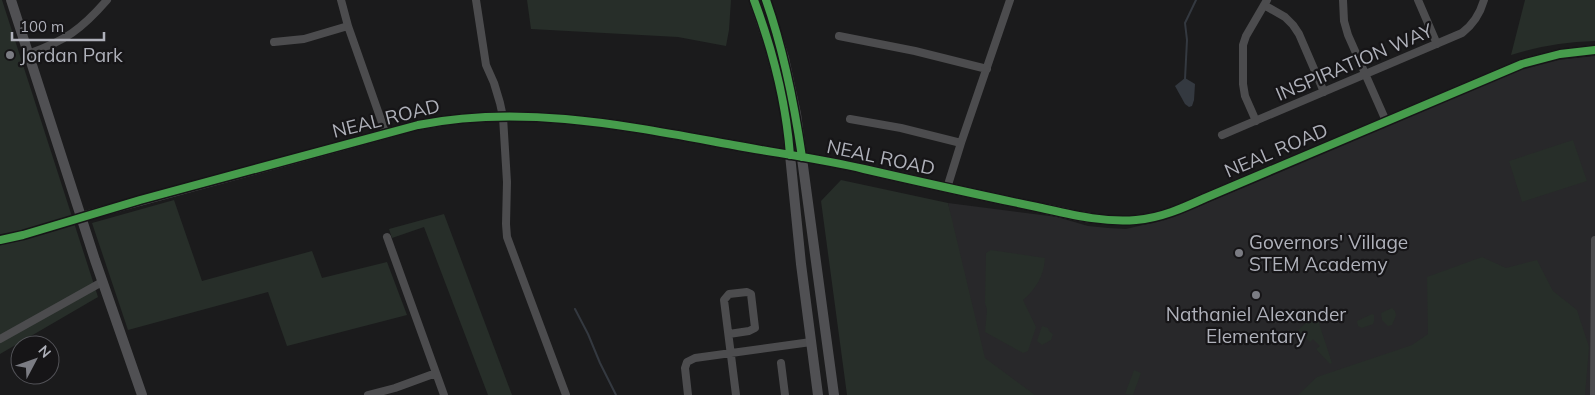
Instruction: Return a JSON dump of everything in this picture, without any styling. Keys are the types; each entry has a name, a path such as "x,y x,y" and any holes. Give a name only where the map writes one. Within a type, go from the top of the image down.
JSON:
{"street":[{"path":"11,0 102,282 142,395"},
{"path":"28,54 54,44 69,35 82,26 107,0"},
{"path":"341,0 348,26 386,134"},
{"path":"476,0 486,65 494,83 503,116 508,203 507,237 566,395"},
{"path":"754,0 778,75 784,105 818,395"},
{"path":"766,0 790,82 834,395"},
{"path":"947,188 1010,0"},
{"path":"1343,0 1346,28 1386,121"},
{"path":"1418,0 1437,44"},
{"name":"INSPIRATION WAY","path":"1222,135 1462,33 1478,17 1484,0"},
{"path":"1256,121 1245,96 1243,84 1243,46 1246,36 1265,2 1286,17 1299,34 1324,92"},
{"path":"274,42 304,39 348,26"},
{"path":"839,36 916,51 987,69"},
{"name":"NEAL ROAD","path":"81,217 418,125 449,119 540,116 577,119 802,157 1094,218 1146,219 1168,213 1205,198 1522,64 1560,54 1595,50"},
{"path":"850,119 901,128 961,143"},
{"path":"0,240 81,217"},
{"path":"386,237 444,395"},
{"path":"1594,395 1595,240"},
{"path":"0,339 102,282"},
{"path":"728,334 749,331 754,328 751,294 747,292 728,294 724,300 728,334 736,395"},
{"path":"688,395 684,372 687,362 695,358 811,342"},
{"path":"781,363 785,395"},
{"path":"368,395 395,388 436,373"}],"shaded area":[{"path":"0,0 2,0 98,297 33,335 10,335 10,348 0,354"},
{"path":"527,0 731,0 726,46 678,37 531,29"},
{"path":"1525,0 1595,0 1595,41 1553,45 1511,55"},
{"name":"Governors' Village STEM Academy","path":"1595,56 1595,395 984,395 948,203 1057,217 1088,226 1126,229 1164,220 1200,206 1524,68 1557,60"},
{"path":"1185,78 1195,84 1194,100 1192,106 1189,107 1185,104 1175,86"},
{"path":"1573,140 1587,181 1522,202 1509,161"},
{"path":"841,180 948,203 985,358 1035,395 847,395 821,201"},
{"path":"174,200 202,281 312,251 322,278 387,262 407,315 287,346 268,292 128,330 92,223"},
{"path":"444,214 512,395 488,395 424,227 392,238 389,229"},
{"path":"991,250 1045,258 1043,271 1038,282 1023,300 1036,327 1028,351 1023,353 985,332 987,310 985,303 986,253"},
{"path":"1482,257 1506,268 1537,260 1553,291 1577,310 1589,347 1585,395 1298,395 1317,377 1412,345 1428,334 1427,277"},
{"path":"1392,308 1396,316 1392,325 1388,326 1382,320 1381,313"},
{"path":"1372,314 1374,315 1373,324 1362,328 1358,326 1357,321"},
{"path":"1317,317 1332,363 1330,364 1316,349 1320,346 1313,339 1310,342 1298,330 1309,320"},
{"path":"1042,326 1048,328 1053,334 1051,340 1042,345 1037,341"},
{"path":"1134,370 1141,373 1133,395 1125,394"}],"waterway":[{"path":"1185,79 1187,40 1185,23 1196,0"},
{"path":"575,309 616,395"}],"cycle path":[{"path":"754,0 778,76 790,155"},
{"path":"766,0 788,77 802,157"},
{"path":"0,240 418,125 457,119 497,117 576,120 654,131 848,165 1074,215 1111,220 1136,220 1163,215 1180,209 1522,64 1560,54 1595,50"}],"place":[{"name":"Jordan Park","path":"10,55"},
{"name":"Governors' Village STEM Academy","path":"1239,253"},
{"name":"Nathaniel Alexander Elementary","path":"1256,295"}]}
